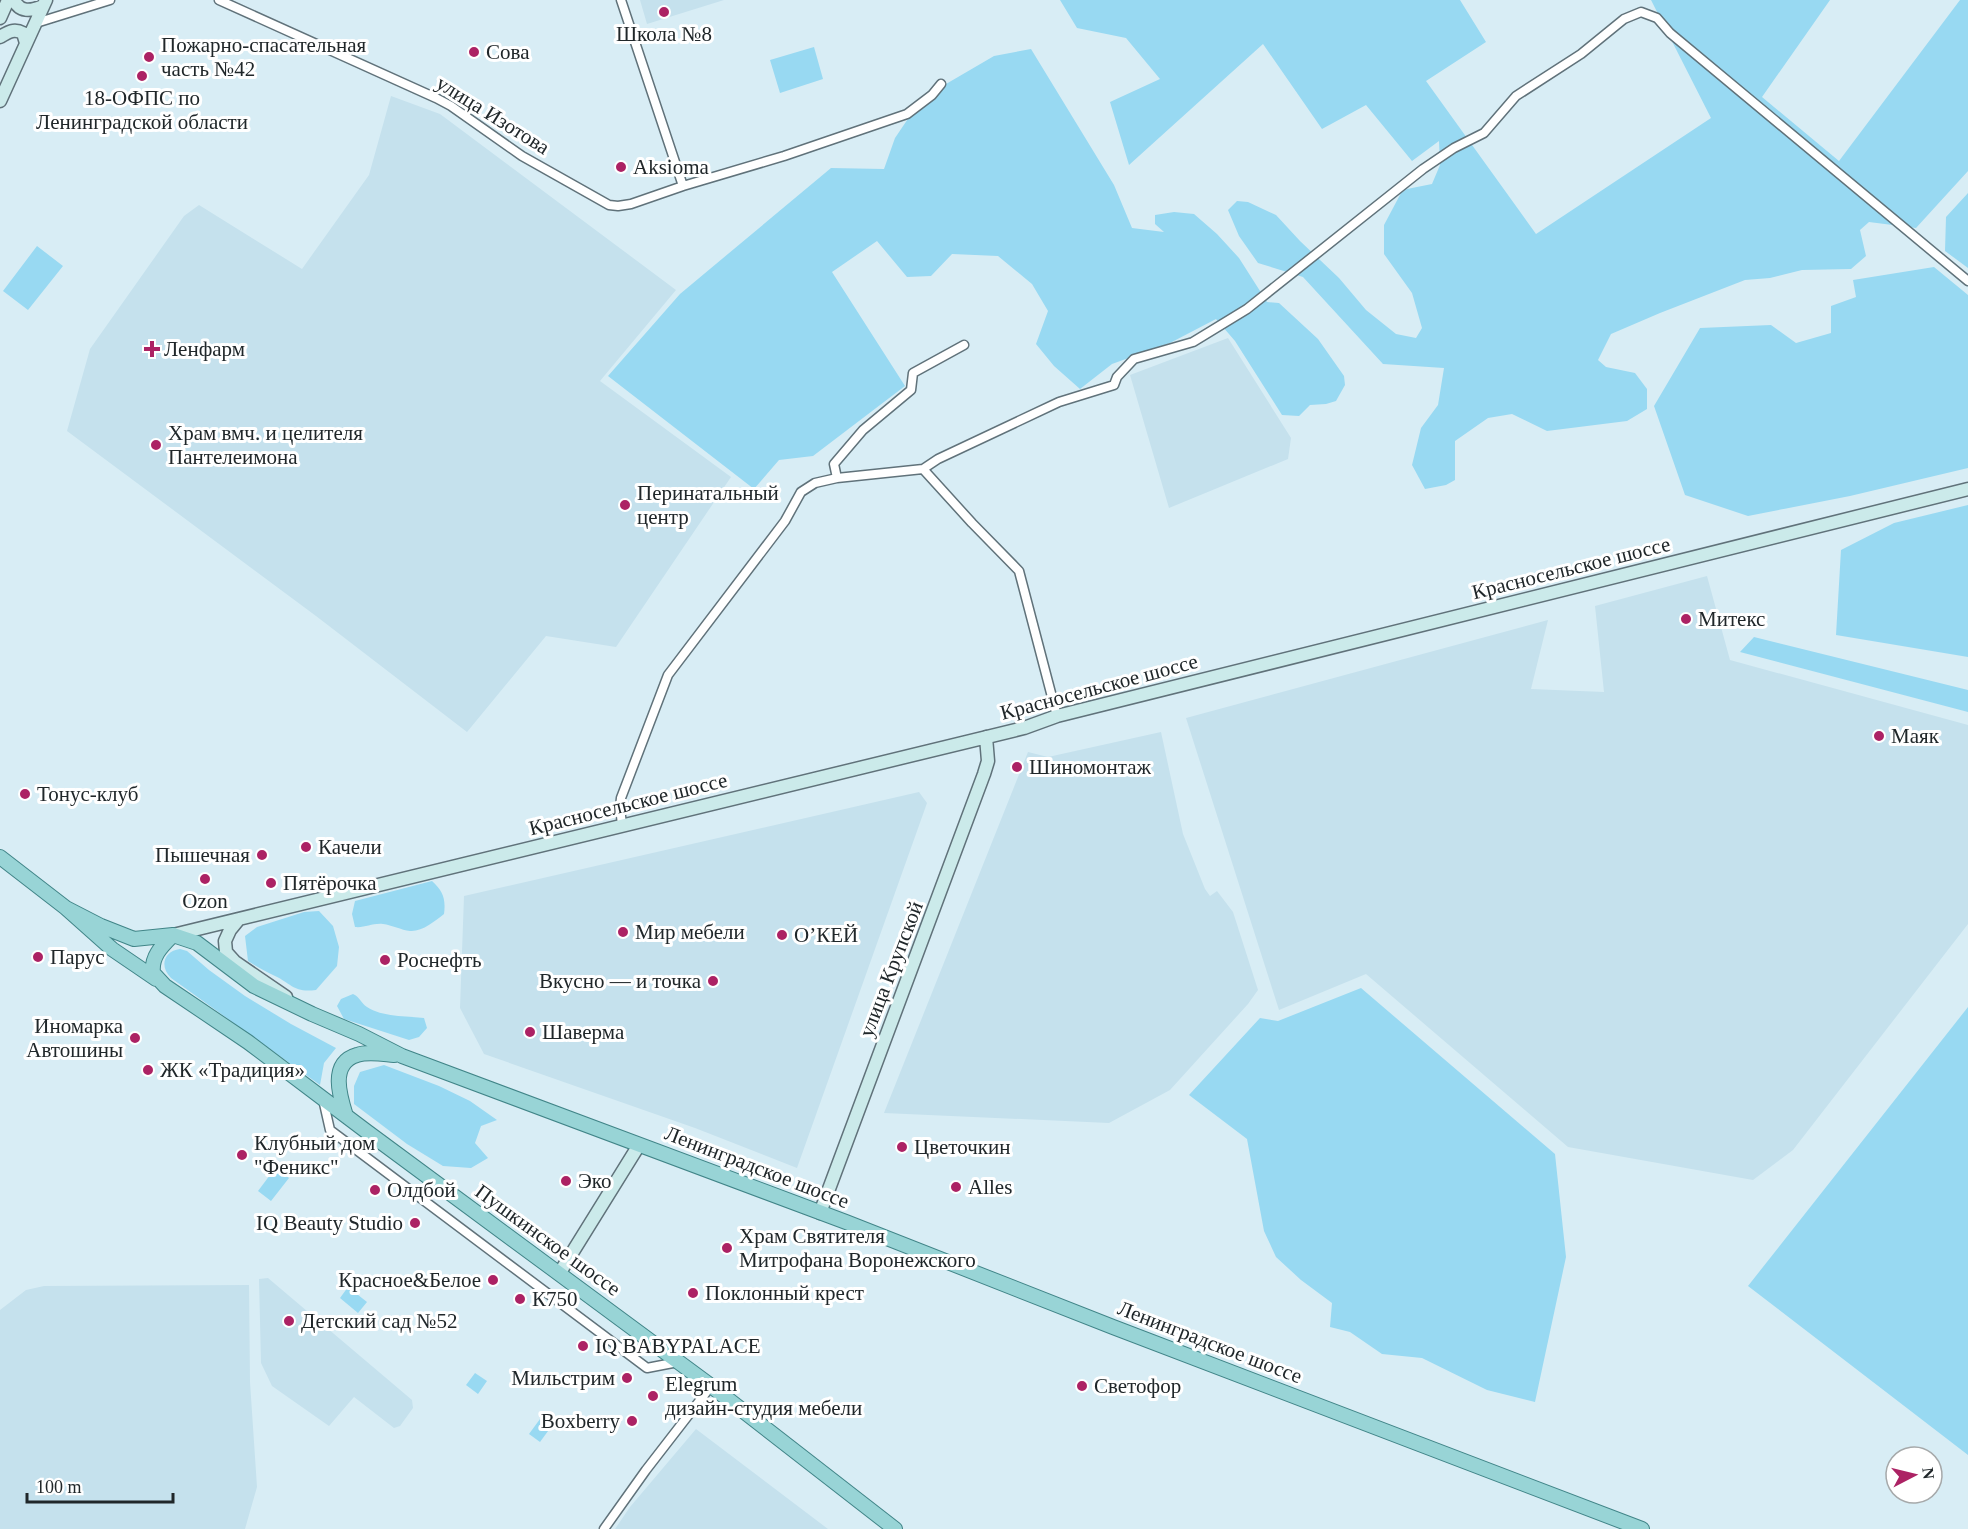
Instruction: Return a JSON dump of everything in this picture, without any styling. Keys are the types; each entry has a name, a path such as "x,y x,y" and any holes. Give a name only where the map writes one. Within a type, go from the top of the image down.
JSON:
{"main road":[{"path":"0,18 8,0"},
{"path":"14,0 18,8 23,10 35,10 45,3"},
{"path":"0,101 45,3"},
{"path":"0,38 12,30 19,30 23,33 26,43"},
{"name":"Красносельское шоссе","path":"173,935 1024,728 1057,716 1968,489"},
{"name":"улица Крупской","path":"820,1213 984,774 988,761 986,737"},
{"path":"0,857 66,908 101,926 134,939 173,935"},
{"name":"Пушкинское шоссе","path":"66,908 112,950 248,1042 711,1386 895,1529"},
{"path":"239,920 230,930 225,941 226,952 235,962 312,1014"},
{"path":"169,988 153,973 153,964 159,948 173,935"},
{"name":"Ленинградское шоссе","path":"173,935 197,943 254,986 402,1056 820,1213 1612,1524 1642,1529"},
{"path":"346,1116 339,1093 339,1072 346,1061 357,1054 402,1056"},
{"path":"559,1274 639,1145"}],"street":[{"path":"36,23 110,0"},
{"name":"улица Изотова","path":"219,0 436,98 522,156 609,205 631,204 907,114 932,95 941,84"},
{"path":"621,0 682,186"},
{"path":"622,825 621,798 668,675 785,521 801,492 815,483 837,478 923,469 938,459 1059,402 1114,385 1117,377 1134,359 1193,342 1247,309 1423,169 1454,148 1484,133 1516,96 1581,54 1624,19 1641,12 1657,18 1670,33 1968,281"},
{"path":"837,478 834,464 863,430 910,390 913,373 964,345"},
{"path":"923,469 1019,571 1057,716"},
{"path":"322,1099 330,1130 647,1368 678,1362"},
{"path":"604,1529 711,1386"}],"shaded area":[{"name":"Школа №8","path":"640,0 724,0 647,24"},
{"path":"1060,0 1460,0 1486,42 1426,81 1536,234 1711,118 1651,0 1830,0 1762,97 1839,161 1960,0 1968,0 1968,171 1916,228 1869,222 1860,230 1866,256 1851,269 1802,270 1770,278 1745,280 1611,334 1598,360 1606,367 1635,373 1647,389 1647,409 1627,421 1547,431 1512,414 1488,418 1455,441 1455,480 1446,485 1425,489 1412,465 1421,428 1438,405 1444,368 1383,364 1303,277 1258,263 1239,236 1228,210 1237,201 1248,202 1276,215 1339,278 1366,310 1396,334 1416,338 1422,328 1412,293 1384,254 1384,225 1401,193 1407,189 1432,184 1440,165 1439,141 1412,161 1366,105 1322,129 1263,44 1129,165 1110,102 1160,79 1126,38 1077,28"},
{"path":"814,47 823,79 780,93 770,60"},
{"path":"1031,49 1114,185 1132,228 1164,232 1155,224 1155,215 1174,212 1194,214 1239,258 1267,302 1279,303 1318,339 1344,376 1345,385 1336,401 1310,405 1299,416 1282,415 1235,341 1216,319 1170,343 1112,364 1080,389 1054,366 1036,344 1048,311 1032,284 998,256 952,254 931,276 907,277 877,241 832,272 905,386 813,456 779,460 754,489 608,376 680,294 831,168 884,169 895,138 922,98 994,56"},
{"path":"391,96 440,114 676,290 600,381 731,477 616,647 546,636 467,732 316,616 67,431 90,349 184,216 199,205 302,269 369,175"},
{"path":"1968,193 1968,268 1945,251 1946,217"},
{"path":"37,246 63,266 28,310 3,291"},
{"path":"1934,267 1968,295 1968,468 1850,496 1748,516 1685,495 1654,406 1700,328 1771,325 1796,343 1831,333 1831,306 1856,297 1853,280"},
{"path":"1228,338 1291,438 1288,459 1169,508 1130,375"},
{"path":"1968,505 1968,657 1836,635 1841,550 1894,523"},
{"path":"1707,576 1730,660 1968,725 1968,924 1793,1150 1753,1180 1568,1147 1366,974 1279,1010 1186,718 1548,620 1531,689 1604,692 1595,606"},
{"path":"1754,637 1968,690 1968,712 1740,652"},
{"path":"1161,732 1183,834 1205,889 1210,896 1217,891 1233,912 1258,990 1248,1004 1170,1090 1109,1123 884,1113 1028,752 1048,757"},
{"path":"919,792 927,803 797,1168 695,1128 484,1054 460,1008 464,896"},
{"path":"432,881 443,896 445,909 444,914 428,926 415,931 383,924 355,927 352,914 355,901"},
{"path":"319,911 333,926 339,947 337,966 316,990 298,989 248,961 245,936 257,927 304,912"},
{"path":"180,949 187,951 245,996 336,1048 324,1063 320,1085 171,978 165,969 165,960 170,953"},
{"path":"1361,988 1555,1154 1566,1257 1535,1402 1487,1390 1422,1358 1382,1354 1350,1332 1330,1327 1332,1303 1301,1280 1276,1257 1264,1231 1247,1139 1189,1095 1260,1018 1278,1021"},
{"path":"353,994 367,1007 380,1013 424,1018 427,1028 419,1037 409,1040 344,1019 337,1006 341,999"},
{"path":"1968,1007 1968,1455 1748,1286"},
{"path":"384,1065 439,1086 470,1101 497,1120 481,1126 475,1143 488,1158 471,1168 443,1166 407,1144 354,1104 354,1086 360,1072"},
{"path":"276,1167 289,1178 271,1201 258,1191"},
{"name":"Детский сад №52","path":"268,1278 412,1400 413,1408 400,1426 394,1428 354,1397 329,1426 272,1386 261,1363 259,1279"},
{"path":"249,1285 250,1382 257,1487 245,1529 0,1529 0,1310 26,1290 44,1286"},
{"path":"348,1287 367,1302 358,1313 340,1298"},
{"path":"475,1373 487,1381 478,1394 466,1385"},
{"path":"540,1419 551,1427 540,1442 529,1434"},
{"path":"696,1429 828,1529 615,1529 630,1507"}],"place":[{"name":"Школа №8","path":"664,12"},
{"name":"Сова","path":"474,52"},
{"name":"Пожарно-спасательная часть №42","path":"149,57"},
{"name":"18-ОФПС по Ленинградской области","path":"142,76"},
{"name":"Aksioma","path":"621,167"},
{"name":"Ленфарм","path":"152,349"},
{"name":"Храм вмч. и целителя Пантелеимона","path":"156,445"},
{"name":"Перинатальный центр","path":"625,505"},
{"name":"Митекс","path":"1686,619"},
{"name":"Маяк","path":"1879,736"},
{"name":"Шиномонтаж","path":"1017,767"},
{"name":"Тонус-клуб","path":"25,794"},
{"name":"Качели","path":"306,847"},
{"name":"Пышечная","path":"262,855"},
{"name":"Ozon","path":"205,879"},
{"name":"Пятёрочка","path":"271,883"},
{"name":"Мир мебели","path":"623,932"},
{"name":"О’КЕЙ","path":"782,935"},
{"name":"Парус","path":"38,957"},
{"name":"Роснефть","path":"385,960"},
{"name":"Вкусно — и точка","path":"713,981"},
{"name":"Шаверма","path":"530,1032"},
{"name":"Иномарка Автошины","path":"135,1038"},
{"name":"ЖК «Традиция»","path":"148,1070"},
{"name":"Цветочкин","path":"902,1147"},
{"name":"Клубный дом \"Феникс\"","path":"242,1155"},
{"name":"Эко","path":"566,1181"},
{"name":"Alles","path":"956,1187"},
{"name":"Олдбой","path":"375,1190"},
{"name":"IQ Beauty Studio","path":"415,1223"},
{"name":"Храм Святителя Митрофана Воронежского","path":"727,1248"},
{"name":"Красное&Белое","path":"493,1280"},
{"name":"Поклонный крест","path":"693,1293"},
{"name":"К750","path":"520,1299"},
{"name":"Детский сад №52","path":"289,1321"},
{"name":"IQ BABYPALACE","path":"583,1346"},
{"name":"Мильстрим","path":"627,1378"},
{"name":"Светофор","path":"1082,1386"},
{"name":"Elegrum дизайн-студия мебели","path":"653,1396"},
{"name":"Boxberry","path":"632,1421"}]}
